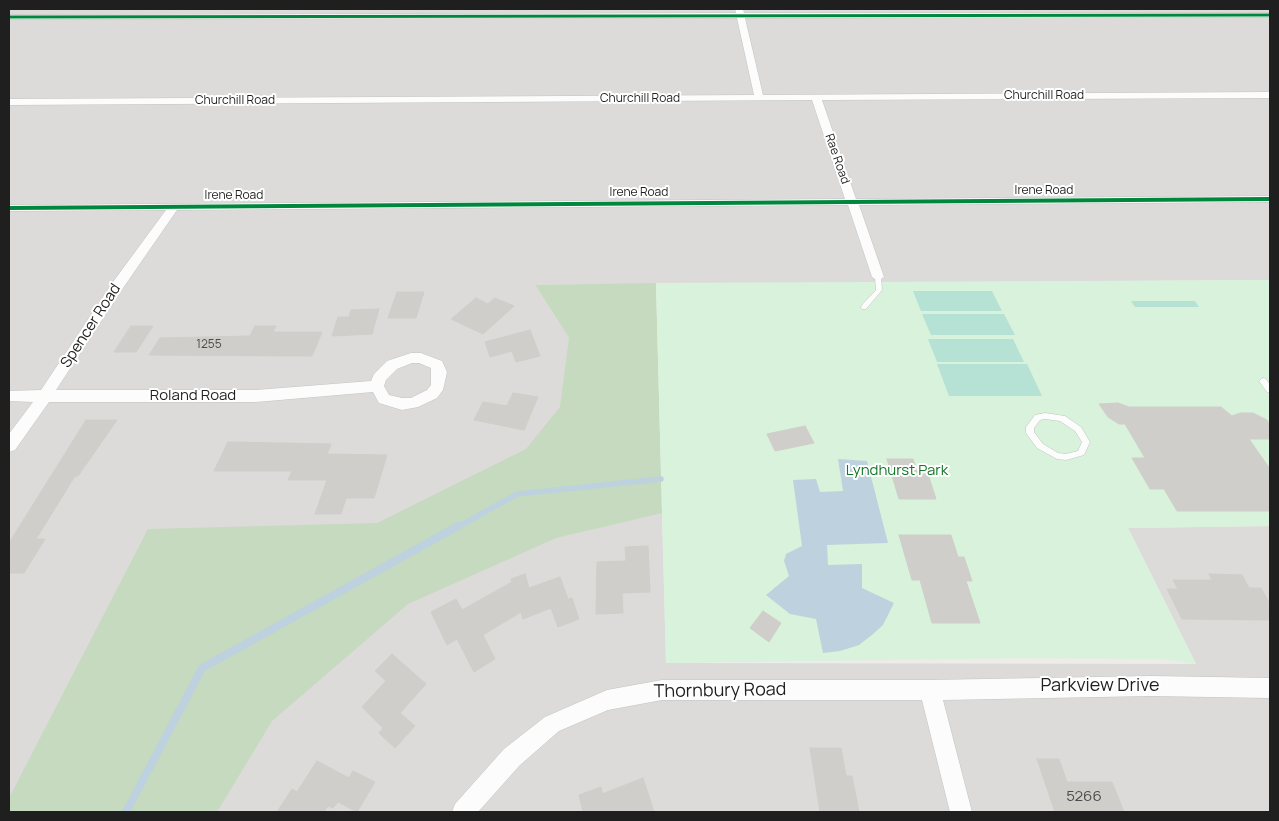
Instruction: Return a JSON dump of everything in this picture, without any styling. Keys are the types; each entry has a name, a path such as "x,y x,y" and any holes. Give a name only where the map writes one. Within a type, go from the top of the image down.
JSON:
{"street":[{"path":"9,12 13,9"},
{"path":"740,12 759,98"},
{"path":"9,17 740,12 1270,15"},
{"name":"Churchill Road","path":"9,102 1270,95"},
{"name":"Rae Road","path":"816,98 878,277"},
{"name":"Irene Road","path":"9,208 1270,199"},
{"name":"Spencer Road","path":"9,446 45,396 118,285 174,207"},
{"name":"Roland Road","path":"9,396 256,396 378,386"},
{"name":"Parkview Drive","path":"930,690 1151,686 1270,688"},
{"name":"Thornbury Road","path":"463,812 512,757 552,724 607,700 662,690 930,690"},
{"path":"930,690 961,812"}],"lane":[{"path":"864,306 879,290 878,277"},
{"path":"1263,381 1270,390"},
{"path":"1053,416 1078,428 1084,435 1085,448 1082,453 1066,457 1057,456 1040,446 1030,433 1030,427 1038,417 1053,416"}],"shaded area":[{"path":"9,9 1270,9 1270,280 535,285 569,338 662,513 666,663 1196,664 1128,528 1270,526 1270,812 9,812"}],"green space":[{"name":"Lyndhurst Park","path":"1270,280 1270,526 1128,528 1196,664 1162,659 1029,658 666,663 656,283"},
{"path":"656,283 662,513 556,538 408,604 272,721 217,812 9,812 9,798 148,529 377,523 526,449 560,407 569,338 535,285"},
{"path":"913,291 992,291 1002,311 921,311"},
{"path":"1131,301 1195,301 1199,307 1135,307"},
{"path":"922,314 1004,314 1015,335 931,335"},
{"path":"928,339 1013,339 1024,362 937,362"},
{"path":"937,364 1027,364 1042,396 949,396"}],"water":[{"path":"838,459 867,461 888,543 827,545 828,565 862,564 862,588 894,603 883,625 859,645 840,651 823,653 816,619 790,614 766,595 789,576 784,561 786,554 802,546 793,480 816,479 820,492 843,491"}],"building":[{"path":"397,292 424,292 416,318 388,318"},
{"path":"476,298 488,304 495,298 514,306 483,334 451,319"},
{"path":"379,309 372,334 332,336 338,317 349,317 351,310"},
{"path":"131,326 153,326 136,352 114,352"},
{"path":"255,326 276,326 273,332 322,332 312,356 149,355 160,338 250,336"},
{"path":"530,330 540,356 516,362 512,351 490,357 485,342"},
{"path":"513,393 538,397 524,430 474,420 483,402 507,406"},
{"path":"1118,403 1129,407 1221,407 1232,416 1240,413 1253,413 1267,420 1270,426 1270,439 1249,439 1270,469 1270,511 1177,511 1164,489 1150,489 1132,458 1145,458 1125,424 1119,424 1108,417 1099,404"},
{"path":"86,420 117,420 78,476 75,476 36,539 45,539 24,573 9,573 9,543"},
{"path":"805,426 814,443 775,451 767,434"},
{"path":"228,442 331,444 327,454 387,455 374,498 346,498 341,514 315,514 327,480 288,480 292,471 214,471"},
{"path":"887,459 913,459 918,474 928,474 936,499 899,499"},
{"path":"899,535 951,535 958,557 964,557 972,581 966,581 980,623 932,623 920,580 912,580"},
{"path":"648,546 650,592 622,593 623,613 596,614 597,562 626,561 625,547"},
{"path":"525,574 529,588 560,577 568,599 572,598 579,619 558,627 551,608 523,619 521,612 483,635 495,659 474,672 457,639 447,645 431,612 456,599 462,610 512,582 511,579"},
{"path":"1209,574 1242,575 1249,588 1261,588 1270,604 1270,620 1182,619 1167,589 1178,589 1173,580 1212,580"},
{"path":"763,611 781,623 769,642 750,628"},
{"path":"392,654 426,684 400,713 415,726 395,748 379,733 383,728 362,707 386,681 375,671"},
{"path":"810,748 841,748 846,776 852,776 859,812 820,812"},
{"path":"1037,759 1059,759 1067,782 1112,782 1124,812 1055,812"},
{"path":"317,761 349,778 353,771 375,782 357,812 338,802 333,808 328,806 324,812 277,812 292,789 297,792"},
{"path":"643,778 654,812 583,812 579,795 601,787 602,794"}],"waterway":[{"path":"456,528 517,494 661,479"},
{"path":"126,812 202,668 458,526"}],"cycle path":[{"path":"9,17 1270,15"},
{"path":"9,208 1270,199"}]}
